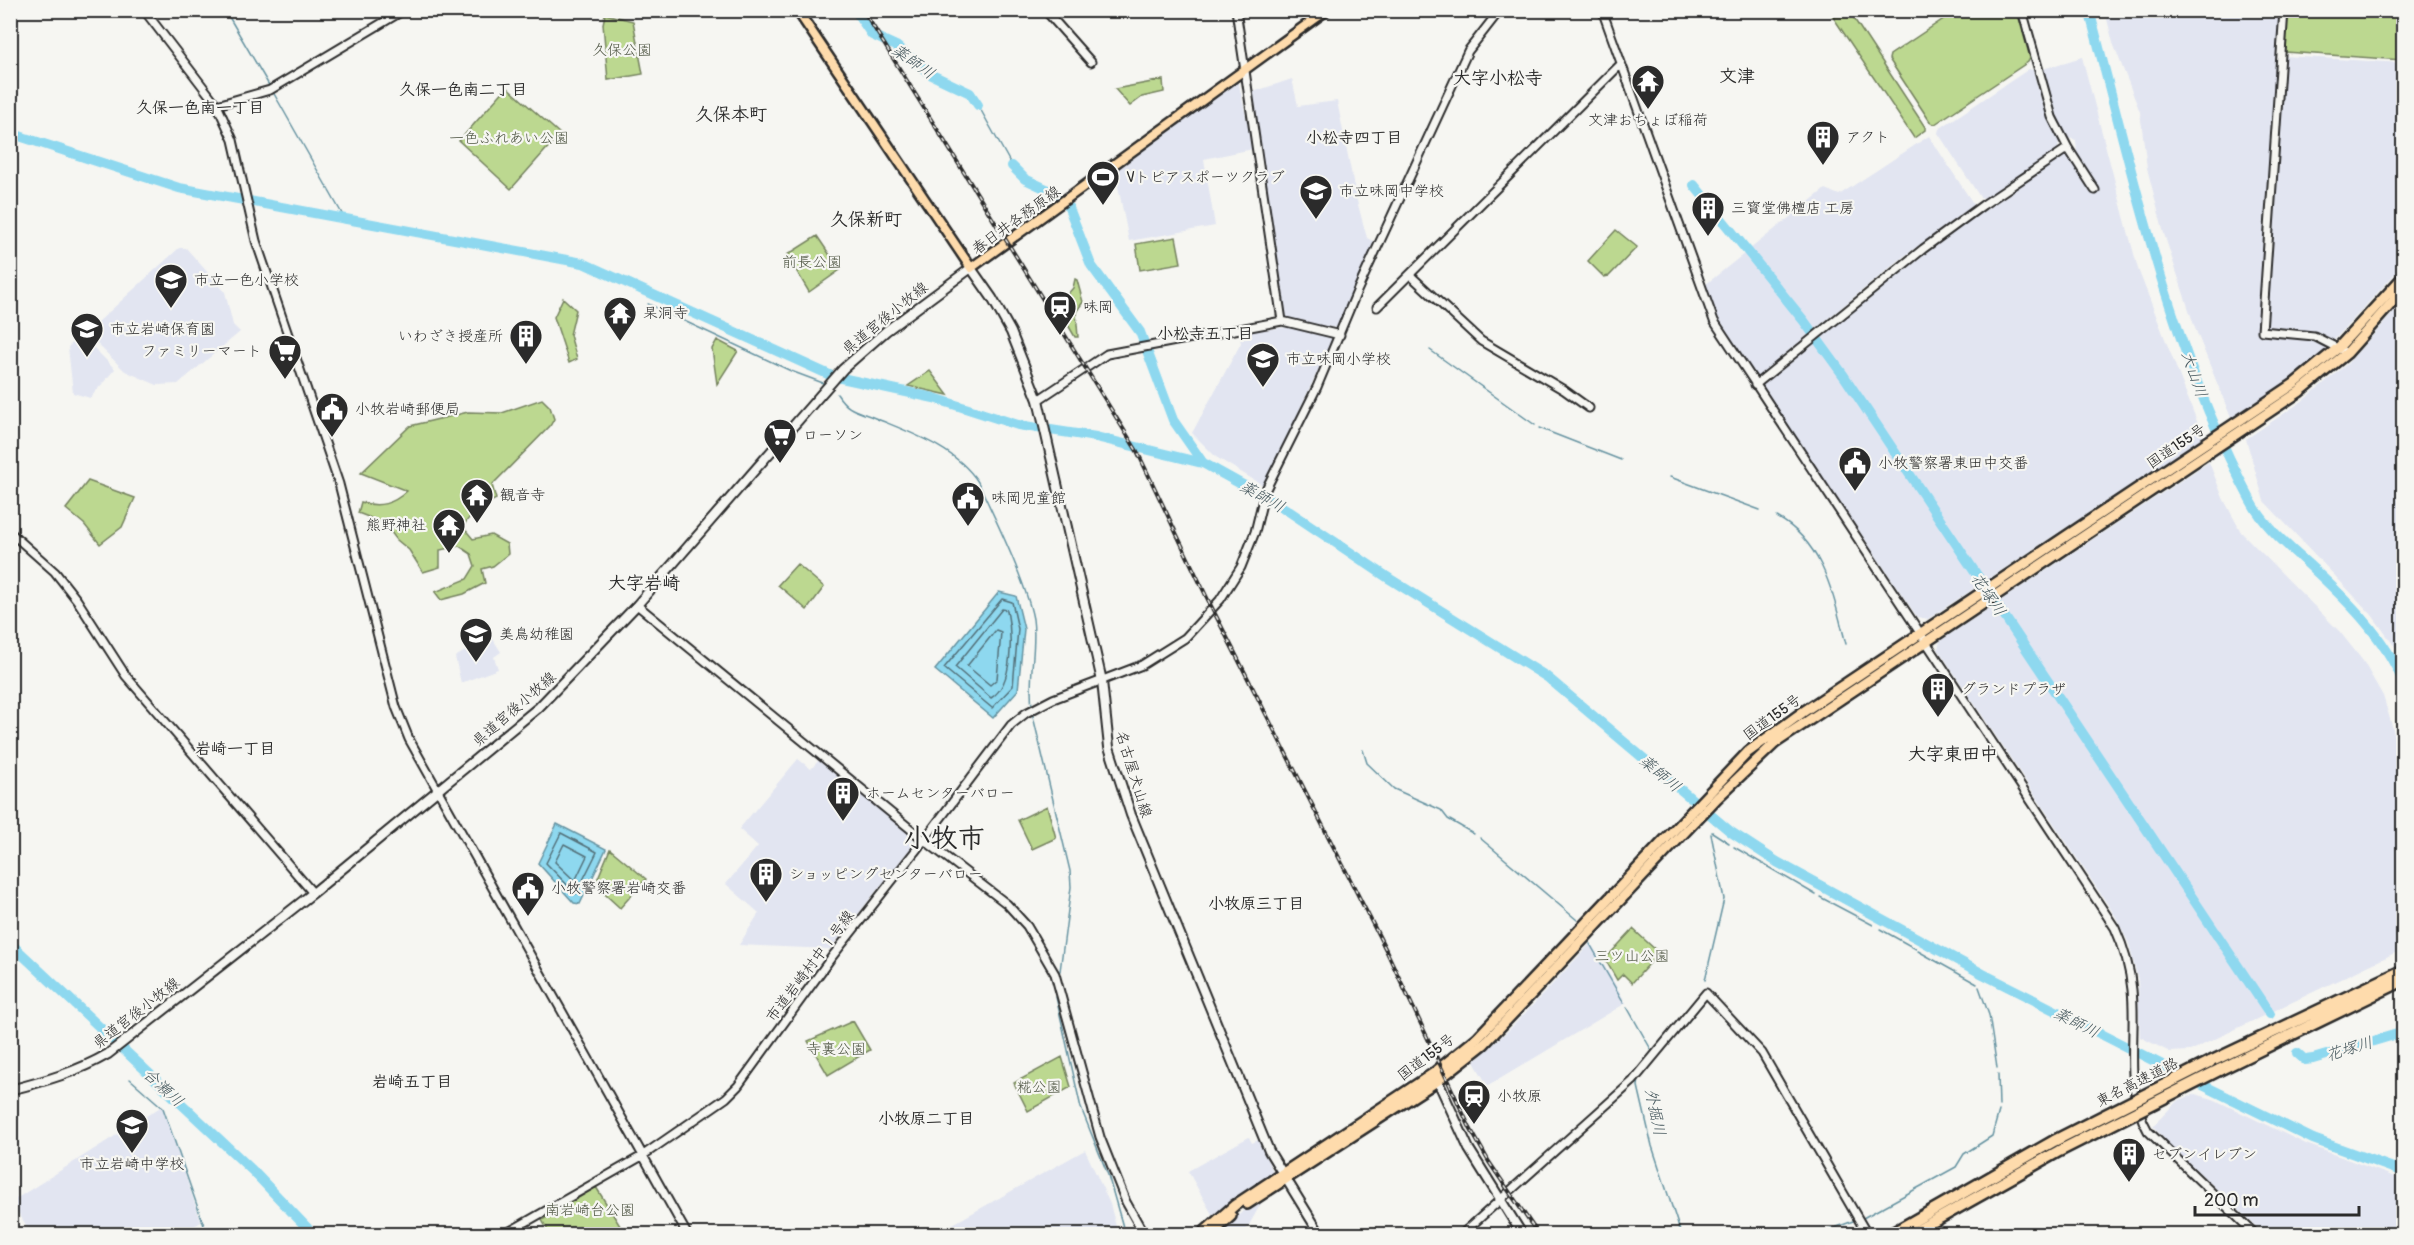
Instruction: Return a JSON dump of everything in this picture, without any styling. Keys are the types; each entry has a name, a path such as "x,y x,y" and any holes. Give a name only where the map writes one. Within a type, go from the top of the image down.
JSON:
{"highway":[{"name":"国道155号","path":"2343,350 2403,276"},
{"name":"国道155号","path":"1202,1234 1214,1221 1484,1044 1754,760 1922,637 2234,430 2343,350 2403,289"},
{"name":"東名高速道路","path":"1891,1234 2054,1141 2210,1062 2403,970"},
{"name":"東名高速道路","path":"1911,1234 2059,1151 2403,981"},
{"name":"国道155号","path":"1211,1234 1225,1220 1283,1177"}],"main road":[{"name":"春日井各務原線","path":"797,10 971,268 1327,10"},
{"name":"県道宮後小牧線","path":"10,1090 84,1068 111,1052 313,893 539,707 637,605 843,369 878,338 971,268"},
{"name":"名古屋犬山線","path":"971,268 992,298 1011,332 1038,400 1102,681 1109,747 1131,815 1222,1042 1283,1177 1320,1234"},
{"path":"1436,1077 1469,1149 1522,1234"}],"street":[{"path":"144,10 217,105 233,140 256,241 339,484 396,707 409,739 687,1234"},
{"path":"217,105 270,90 404,10"},
{"path":"1045,10 1091,62"},
{"path":"1236,10 1259,153 1282,321"},
{"name":"市道岩崎村中１号線","path":"505,1234 642,1155 726,1098 738,1086 831,958 1011,725 1035,708 1142,665 1185,638 1208,614 1241,567 1265,491 1340,335 1358,289 1468,51 1500,10"},
{"path":"1602,10 1714,321 2115,928 2130,975 2136,1104 2148,1131 2255,1234"},
{"path":"2022,10 2052,117 2068,148 2095,190"},
{"path":"2284,10 2262,331 2314,336 2343,350"},
{"path":"1377,307 1620,64"},
{"path":"1755,385 1931,243 2068,148"},
{"path":"1410,275 1481,341 1564,390 1589,408"},
{"path":"1038,400 1107,354 1282,321 1340,335"},
{"path":"10,532 55,572 77,600 126,676 313,893"},
{"path":"637,605 924,840 1007,904 1027,926 1047,956 1060,991 1100,1137 1126,1202 1144,1234"},
{"path":"1462,1234 1633,1081 1706,993 1762,1053 1867,1234"}],"shaded area":[{"path":"2105,11 2281,11 2284,56 2403,63 2403,265 2323,352 2289,380 2231,418 2195,328 2164,234 2147,168 2140,112 2113,43"},
{"path":"2082,57 2138,269 2203,437 1928,619 1917,617 1762,383 1952,233 2066,155 2077,154 2076,140 2068,138 2055,111 2043,69"},
{"path":"2029,69 2033,70 2043,106 2059,141 2058,150 1984,198 1980,197 1938,133 1939,129"},
{"name":"市立味岡中学校","path":"1292,79 1298,106 1337,101 1357,201 1367,238 1375,242 1336,328 1284,318 1253,92"},
{"path":"1238,80 1253,149 1204,159 1215,226 1129,241 1118,186 1111,174"},
{"path":"1929,136 1974,205 1903,257 1758,376 1755,376 1718,317 1705,285 1825,189 1839,195"},
{"name":"市立一色小学校","path":"179,248 186,248 225,292 233,325 240,332 178,384 157,385 125,371 86,333"},
{"path":"2403,302 2403,658 2372,615 2264,501 2246,439 2301,402 2347,364"},
{"name":"市立味岡小学校","path":"1288,327 1333,338 1264,486 1216,457 1192,433 1241,343 1239,333"},
{"name":"市立岩崎保育園","path":"81,335 115,369 90,398 73,393 68,347"},
{"path":"2209,462 2223,498 2241,532 2340,632 2363,661 2383,696 2393,729 2403,805 2403,949 2190,1051 2170,1052 2140,1037 2138,980 2129,944 2116,917 1938,649 1940,641"},
{"name":"美鳥幼稚園","path":"491,636 501,652 494,657 498,669 461,683 455,657"},
{"path":"798,759 811,769 820,759 912,835 913,845 830,949 739,945 759,913 726,884 758,846 739,829"},
{"path":"1591,943 1626,1003 1488,1086 1474,1062 1511,1028"},
{"path":"2195,1094 2213,1099 2306,1144 2403,1180 2403,1234 2264,1234 2153,1126 2177,1101"},
{"name":"市立岩崎中学校","path":"162,1106 201,1222 181,1234 32,1234 11,1202"},
{"path":"1249,1137 1252,1143 1258,1140 1273,1172 1272,1176 1213,1216 1188,1171"},
{"path":"1085,1150 1110,1204 1118,1234 935,1234"},
{"path":"1264,1198 1244,1234 1216,1234 1247,1208"}],"green space":[{"path":"1957,10 2017,11 2030,58 2028,62 1935,124 1931,123 1889,59 1890,55"},
{"path":"1829,11 1849,11 1925,130 1914,138"},
{"path":"2288,11 2403,11 2403,60 2285,52"},
{"name":"久保公園","path":"605,14 633,21 643,74 608,80 603,24"},
{"path":"1163,80 1164,92 1142,97 1130,106 1115,89"},
{"name":"一色ふれあい公園","path":"507,87 560,134 511,189 459,141"},
{"path":"1616,230 1637,247 1609,276 1604,277 1588,261"},
{"name":"前長公園","path":"817,236 840,270 809,292 787,255"},
{"path":"1176,237 1181,263 1140,270 1136,244"},
{"path":"1075,279 1083,302 1076,312 1078,337 1075,337 1057,306 1073,288"},
{"path":"563,298 576,310 570,335 577,359 569,363 554,317"},
{"path":"717,340 738,351 717,384 712,349"},
{"path":"930,371 948,395 908,386"},
{"path":"542,399 550,407 554,419 550,426 492,485 496,499 477,510 463,527 473,539 491,535 507,544 508,554 493,566 482,569 485,583 464,594 441,600 435,592 467,579 475,566 471,554 459,546 440,550 440,567 423,572 409,550 397,540 384,523 358,513 361,502 374,505 386,504 407,491 361,473 410,426 468,412 502,413"},
{"path":"88,481 135,498 122,527 100,544 84,524 66,509"},
{"path":"797,564 824,587 807,610 778,585"},
{"path":"1047,806 1056,838 1032,849 1018,820"},
{"path":"610,849 646,879 620,908 595,885"},
{"name":"三ツ山公園","path":"1633,929 1659,953 1632,983 1623,974 1617,980 1605,959"},
{"name":"寺裏公園","path":"853,1021 870,1050 828,1075 808,1041"},
{"name":"糀公園","path":"1062,1057 1071,1087 1028,1111 1014,1083"},
{"name":"南岩崎台公園","path":"596,1187 625,1234 595,1234 591,1227 576,1234 550,1234 542,1220"}],"water":[{"path":"999,592 1016,596 1024,629 1018,690 993,718 935,670"},
{"path":"557,824 606,849 580,904 574,903 538,863"}],"waterway":[{"path":"225,10 270,87"},
{"name":"薬師川","path":"855,10 872,35 896,46 932,75 970,93 978,105"},
{"name":"大山川","path":"2089,10 2156,261 2197,384 2222,443 2262,519 2363,619 2386,650 2404,684"},
{"path":"273,92 345,219"},
{"path":"978,105 1012,166"},
{"path":"10,133 179,188 583,263 832,376 934,398 1018,425 1096,437 1202,463"},
{"name":"薬師川","path":"1012,166 1025,179 1055,193"},
{"name":"花塚川","path":"1694,185 1804,321 1844,376 2270,1014"},
{"name":"薬師川","path":"1069,208 1091,265 1140,332 1173,420 1203,463 1281,506 1390,579 1547,677 1731,832 1777,862 1983,974 2174,1071 2313,1139 2404,1172"},
{"path":"648,304 791,371 823,383"},
{"path":"1430,350 1535,425"},
{"path":"837,394 853,410 918,436 945,451 969,470 978,482 1017,569 1033,619 1032,707"},
{"path":"1539,428 1621,460"},
{"path":"1670,477 1760,510"},
{"path":"1777,517 1793,528 1816,556 1831,589 1846,644"},
{"path":"1032,712 1070,871 1071,887 1060,971"},
{"path":"1363,750 1367,763 1394,789 1441,810 1448,819 1474,834"},
{"name":"外掘川","path":"1714,823 1715,819"},
{"path":"1712,832 1729,843"},
{"name":"外掘川","path":"1705,980 1724,899 1711,834"},
{"path":"1480,838 1577,920"},
{"path":"1734,847 1816,895"},
{"path":"1820,897 1873,925"},
{"path":"1880,929 1916,949"},
{"name":"合瀬川","path":"10,943 252,1170 313,1234"},
{"path":"1590,944 1624,1003"},
{"path":"1918,951 1977,984"},
{"path":"1979,987 1989,1015 1997,1068"},
{"path":"1056,997 1081,1108 1108,1175 1125,1234"},
{"path":"1627,1007 1652,1051"},
{"name":"外掘川","path":"1681,1234 1652,1146 1638,1086 1639,1079 1697,1011"},
{"path":"95,1034 99,1029"},
{"name":"花塚川","path":"2297,1053 2305,1060 2313,1059 2404,1032"},
{"path":"1998,1074 1999,1106"},
{"path":"130,1079 163,1108 207,1234"},
{"path":"1863,1218 1956,1167 1964,1154 1992,1136 1999,1111"},
{"path":"1819,1234 1853,1221"}],"railway":[{"path":"863,10 1137,451 1210,604 1386,950 1470,1128 1489,1162 1538,1234"}],"place":[{"name":"文津おちょぼ稲荷","path":"1648,110"},
{"name":"アクト","path":"1823,166"},
{"name":"Vトピアスポーツクラブ","path":"1103,206"},
{"name":"市立味岡中学校","path":"1316,220"},
{"name":"三寳堂佛檀店 工房","path":"1708,237"},
{"name":"市立一色小学校","path":"171,309"},
{"name":"味岡","path":"1060,336"},
{"name":"杲洞寺","path":"620,342"},
{"name":"市立岩崎保育園","path":"87,358"},
{"name":"いわざき授産所","path":"526,365"},
{"name":"ファミリーマート","path":"285,380"},
{"name":"市立味岡小学校","path":"1263,388"},
{"name":"小牧岩崎郵便局","path":"332,438"},
{"name":"ローソン","path":"780,464"},
{"name":"小牧警察署東田中交番","path":"1855,492"},
{"name":"観音寺","path":"477,524"},
{"name":"味岡児童館","path":"968,527"},
{"name":"熊野神社","path":"449,554"},
{"name":"美鳥幼稚園","path":"476,663"},
{"name":"グランドプラザ","path":"1938,718"},
{"name":"ホームセンターバロー","path":"843,822"},
{"name":"ショッピングセンターバロー","path":"766,903"},
{"name":"小牧警察署岩崎交番","path":"528,917"},
{"name":"小牧原","path":"1474,1125"},
{"name":"市立岩崎中学校","path":"132,1154"},
{"name":"セブンイレブン","path":"2129,1183"}],"district":[{"name":"文津","path":"1737,76"},
{"name":"大字小松寺","path":"1498,78"},
{"name":"久保一色南二丁目","path":"463,89"},
{"name":"久保一色南一丁目","path":"200,107"},
{"name":"久保本町","path":"731,114"},
{"name":"小松寺四丁目","path":"1354,137"},
{"name":"久保新町","path":"866,219"},
{"name":"小松寺五丁目","path":"1205,333"},
{"name":"大字岩崎","path":"644,583"},
{"name":"岩崎一丁目","path":"235,748"},
{"name":"大字東田中","path":"1953,754"},
{"name":"小牧市","path":"944,838"},
{"name":"小牧原三丁目","path":"1256,903"},
{"name":"岩崎五丁目","path":"412,1081"},
{"name":"小牧原二丁目","path":"926,1118"}]}
